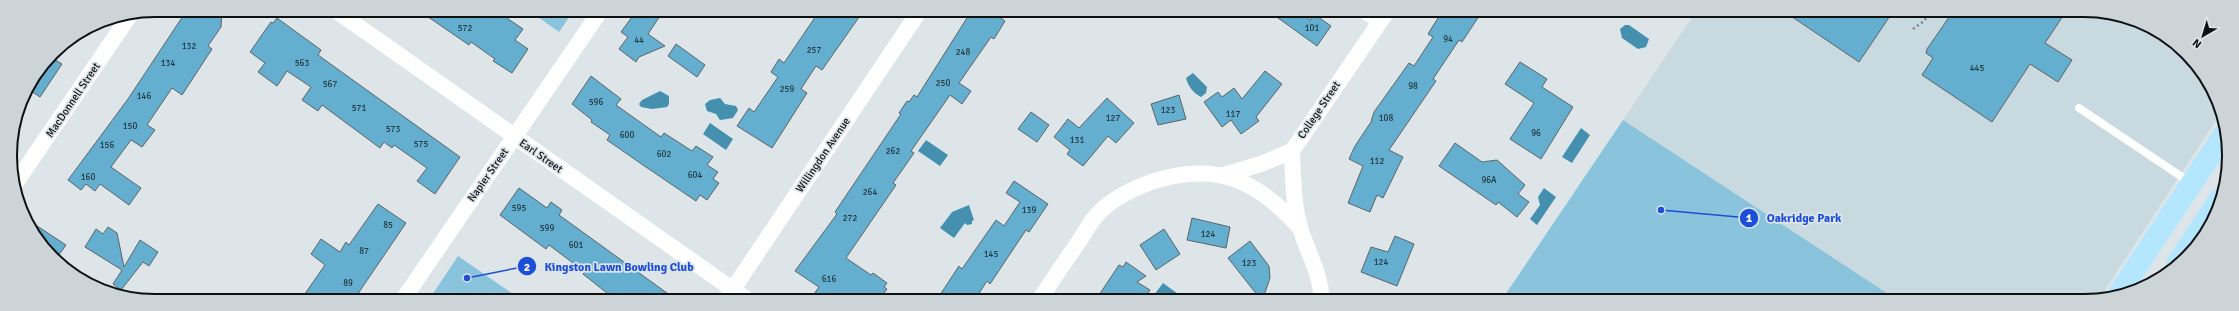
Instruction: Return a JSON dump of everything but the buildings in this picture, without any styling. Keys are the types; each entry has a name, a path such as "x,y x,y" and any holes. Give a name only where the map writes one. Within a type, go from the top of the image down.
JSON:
{"main road":[{"path":"2122,288 2221,138"},
{"path":"2193,240 2203,225"}],"street":[{"name":"Earl Street","path":"345,17 514,137 728,294"},
{"name":"Napier Street","path":"407,294 596,17"},
{"name":"Willingdon Avenue","path":"730,294 915,17"},
{"name":"College Street","path":"1224,175 1261,164 1292,151 1383,17"},
{"name":"MacDonnell Street","path":"19,178 126,20"},
{"path":"1292,151 1293,190 1300,228 1321,283 1322,294"},
{"name":"College Street","path":"1044,294 1097,214 1130,189 1171,176 1199,173 1224,175 1248,184 1280,205 1300,228"}],"lane":[{"path":"2079,108 2192,183"}],"path":[{"path":"1913,29 1927,17"}],"shaded area":[{"path":"538,17 569,17 559,32"},
{"path":"1692,17 2093,17 2128,24 2145,31 2168,46 2188,64 2208,94 2217,119 2103,293 1888,294 1623,120"},
{"path":"1625,25 1629,25 1649,39 1646,47 1638,49 1622,38 1620,29"},
{"path":"1193,73 1207,87 1206,93 1201,97 1193,91 1186,78"},
{"path":"660,91 669,96 669,104 667,107 652,109 641,107 639,104 642,100"},
{"path":"720,98 725,104 736,106 738,110 733,118 720,120 716,114 707,111 705,104 710,100"},
{"path":"1623,120 1888,294 1506,294"},
{"path":"710,123 733,139 726,150 703,134"},
{"path":"1581,128 1590,135 1572,163 1562,157"},
{"path":"926,140 948,155 940,166 918,151"},
{"path":"1544,188 1556,197 1537,225 1530,219 1540,205 1538,197"},
{"path":"969,205 974,220 972,221 972,224 967,225 965,223 954,238 940,228 952,212"},
{"path":"458,256 513,294 433,294"},
{"path":"1163,283 1178,294 1155,294"}],"place":[{"name":"Oakridge Park","path":"1661,210"},
{"name":"Kingston Lawn Bowling Club","path":"467,278"}]}
